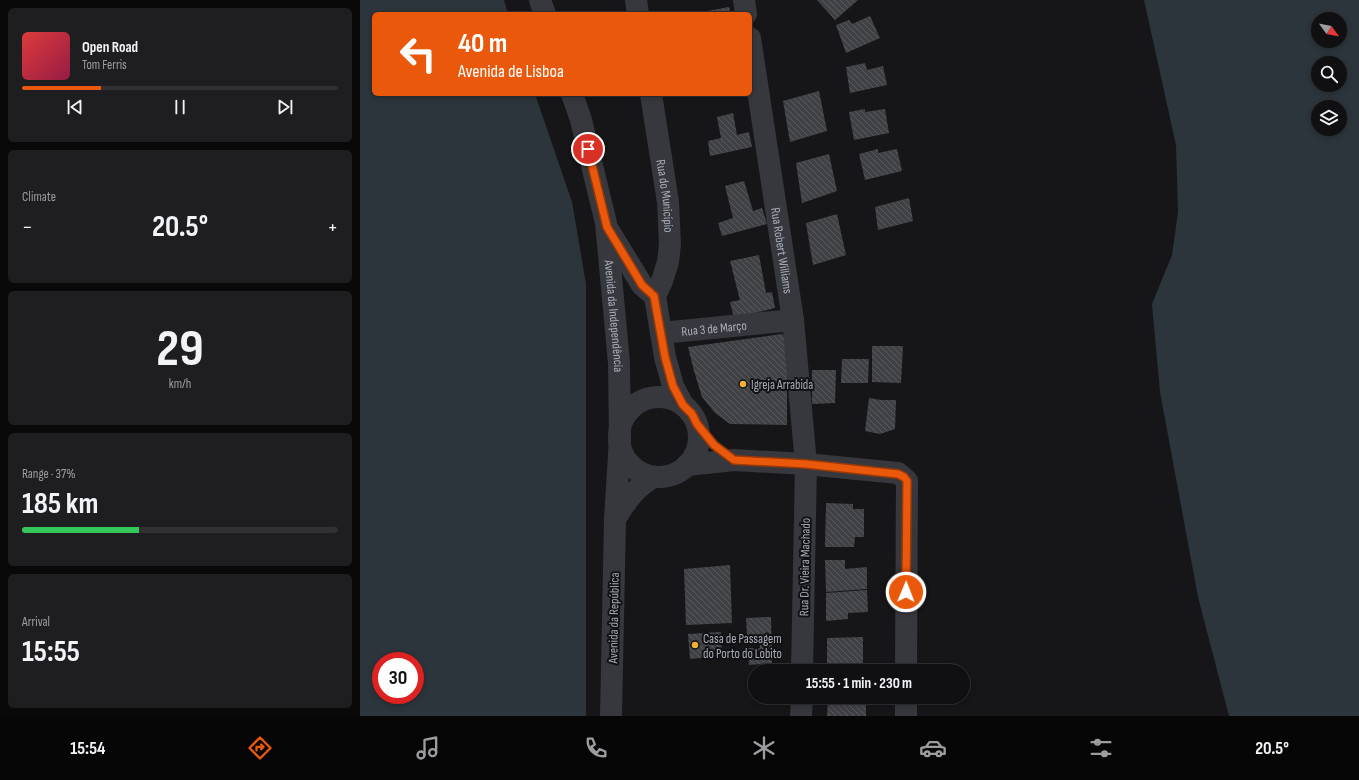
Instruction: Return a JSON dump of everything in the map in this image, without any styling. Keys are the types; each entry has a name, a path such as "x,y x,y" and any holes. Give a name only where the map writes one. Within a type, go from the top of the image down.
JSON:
{"street":[{"path":"540,0 544,12"},
{"path":"636,0 638,12"},
{"path":"744,0 746,12"},
{"name":"Rua Robert Williams","path":"752,51 793,320 806,464"},
{"name":"Avenida da Independência","path":"573,96 581,120 607,227 619,363 620,439 615,519"},
{"name":"Rua do Município","path":"651,96 668,202 670,244 666,269 662,281 654,296"},
{"path":"607,227 642,285 654,296 665,357 673,386 683,405"},
{"name":"Rua 3 de Março","path":"661,333 793,320"},
{"path":"697,424 699,435 698,446 694,456 678,473 653,477 640,472 629,464 622,452 620,439 621,426 627,414 641,402 647,399 660,397 672,399 683,405 692,414 697,424 714,445 734,460"},
{"path":"687,465 734,460 806,464 898,474 904,477 907,481 906,664"},
{"name":"Rua Dr. Vieira Machado","path":"802,664 806,464"},
{"path":"615,519 628,499 640,485 653,477"},
{"name":"Avenida da República","path":"611,716 615,519"},
{"path":"801,716 802,704"},
{"path":"906,704 906,716"}],"shaded area":[{"path":"360,0 504,0 507,12 372,12 372,96 536,96 572,202 586,284 586,716 360,716"},
{"path":"1144,0 1359,0 1359,716 1229,716 1198,597 1160,392 1152,304 1172,255 1178,212 1176,145"}],"building":[{"path":"817,0 858,0 835,20"},
{"path":"729,7 730,12 702,12"},
{"path":"870,16 880,38 846,53 836,25 849,20 852,24"},
{"path":"865,63 867,70 883,66 887,85 850,93 846,67"},
{"path":"819,91 827,131 790,142 783,101"},
{"path":"865,109 865,112 885,109 889,133 854,140 849,112"},
{"path":"733,113 737,135 749,132 752,147 710,156 708,141 721,138 717,117"},
{"path":"878,149 878,153 897,149 902,171 865,180 859,154"},
{"path":"829,154 837,191 802,203 796,163"},
{"path":"744,181 753,211 762,208 767,224 722,236 718,223 733,218 725,186"},
{"path":"909,198 913,221 878,230 875,207"},
{"path":"837,214 846,255 813,265 806,223"},
{"path":"759,255 766,293 772,292 775,308 734,318 730,302 740,300 730,261"},
{"name":"Igreja Arrabida","path":"782,334 787,340 787,425 730,424 715,413 702,397 688,347"},
{"path":"872,346 903,346 901,383 872,382"},
{"path":"842,359 869,359 868,383 841,383"},
{"path":"812,370 836,370 835,403 812,404"},
{"path":"869,398 896,400 895,429 880,434 865,431"},
{"path":"826,503 853,504 853,509 864,509 864,537 855,537 854,547 825,547"},
{"path":"825,560 845,560 845,569 867,567 867,589 826,592"},
{"path":"730,565 732,623 686,625 684,569"},
{"path":"867,590 868,612 848,613 848,619 826,621 826,593"},
{"path":"771,617 772,663 749,664 748,648 760,648 759,636 747,636 746,618"},
{"path":"721,632 722,656 690,659 688,634"},
{"path":"863,637 863,664 827,664 827,638"},
{"path":"828,704 866,704 866,716 827,716"}],"place":[{"name":"Igreja Arrabida","path":"743,384"},
{"name":"Casa de Passagem do Porto do Lobito","path":"695,645"}],"route":[{"path":"588,149 607,227 642,285 654,296 665,357 673,386 683,405 692,414 697,424 714,445 734,460 806,464 898,474 904,477 907,481 906,592"}]}
